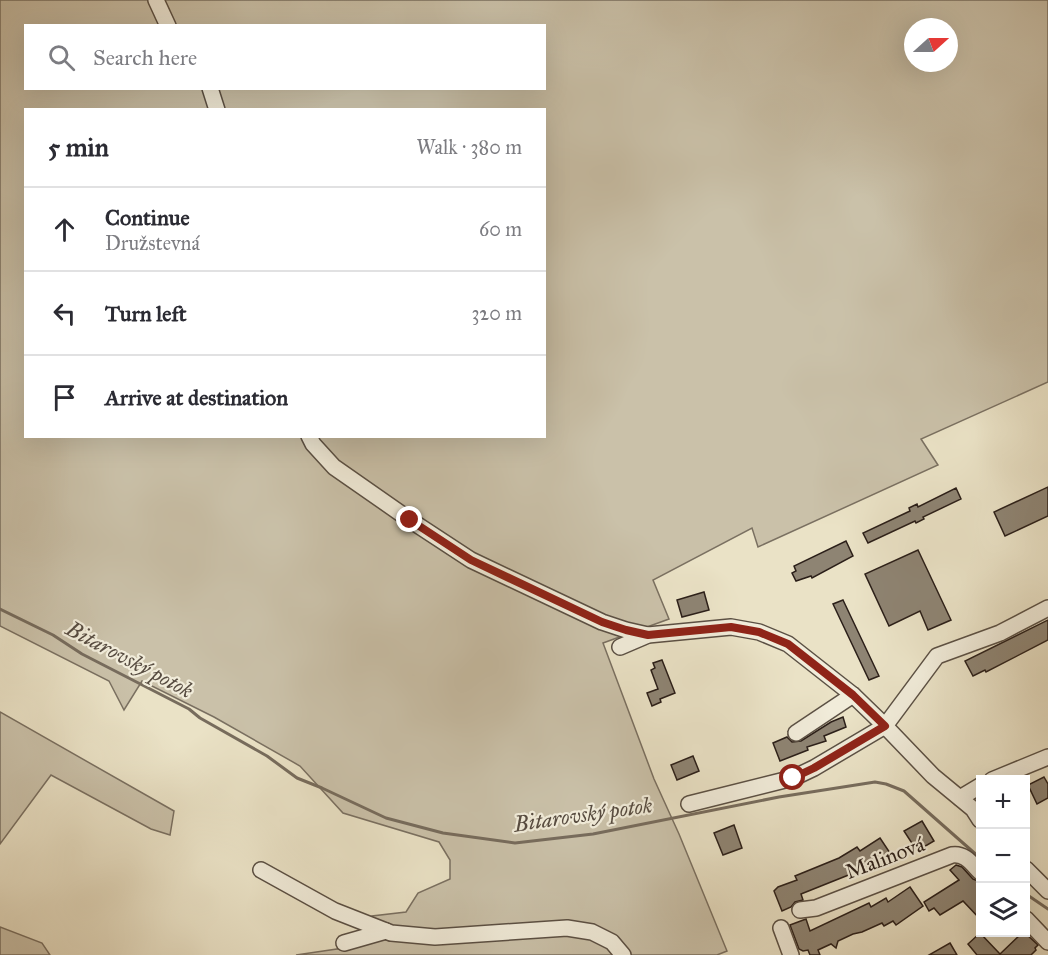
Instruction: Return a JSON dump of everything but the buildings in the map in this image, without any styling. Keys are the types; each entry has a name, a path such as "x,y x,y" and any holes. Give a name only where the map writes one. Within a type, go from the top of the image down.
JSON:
{"street":[{"path":"156,0 167,24"},
{"path":"211,90 216,108"},
{"path":"310,438 334,467 471,560 602,622 648,635"},
{"path":"689,804 793,778 814,768 885,726 937,656 1000,633 1048,609"},
{"path":"620,647 648,635 731,627 759,632 788,644 853,695 933,776 976,815"},
{"path":"796,733 853,695"},
{"path":"1004,775 1048,757"},
{"path":"960,798 976,789"},
{"name":"Malinová","path":"800,910 816,908 952,855 964,856 976,867"},
{"path":"261,870 334,911 386,931 435,937 567,927 592,932 612,942 622,955"},
{"path":"1030,873 1048,891"},
{"path":"1030,923 1048,942"},
{"path":"781,928 791,955"},
{"path":"345,944 386,931"}],"shaded area":[{"path":"0,0 1048,0 1048,382 921,439 938,465 758,547 752,528 653,580 669,619 603,643 654,779 727,951 717,955 296,955 364,945 372,916 406,912 418,893 450,879 450,860 439,842 343,813 300,766 214,717 142,681 124,710 109,681 0,626"},
{"path":"0,712 174,811 170,835 151,829 51,775 0,844"},
{"path":"0,927 42,943 50,955 0,955"}],"waterway":[{"name":"Bitarovský potok","path":"0,609 53,635 82,654 189,709 200,718 267,756 297,778 386,818 443,833 515,843 593,834 779,797 875,782 904,791 976,854"},
{"name":"Bitarovský potok","path":"1030,897 1048,909"}],"route":[{"path":"410,520 471,560 602,622 626,630 648,635 731,627 759,632 788,644 853,695 885,726 793,778"}]}
